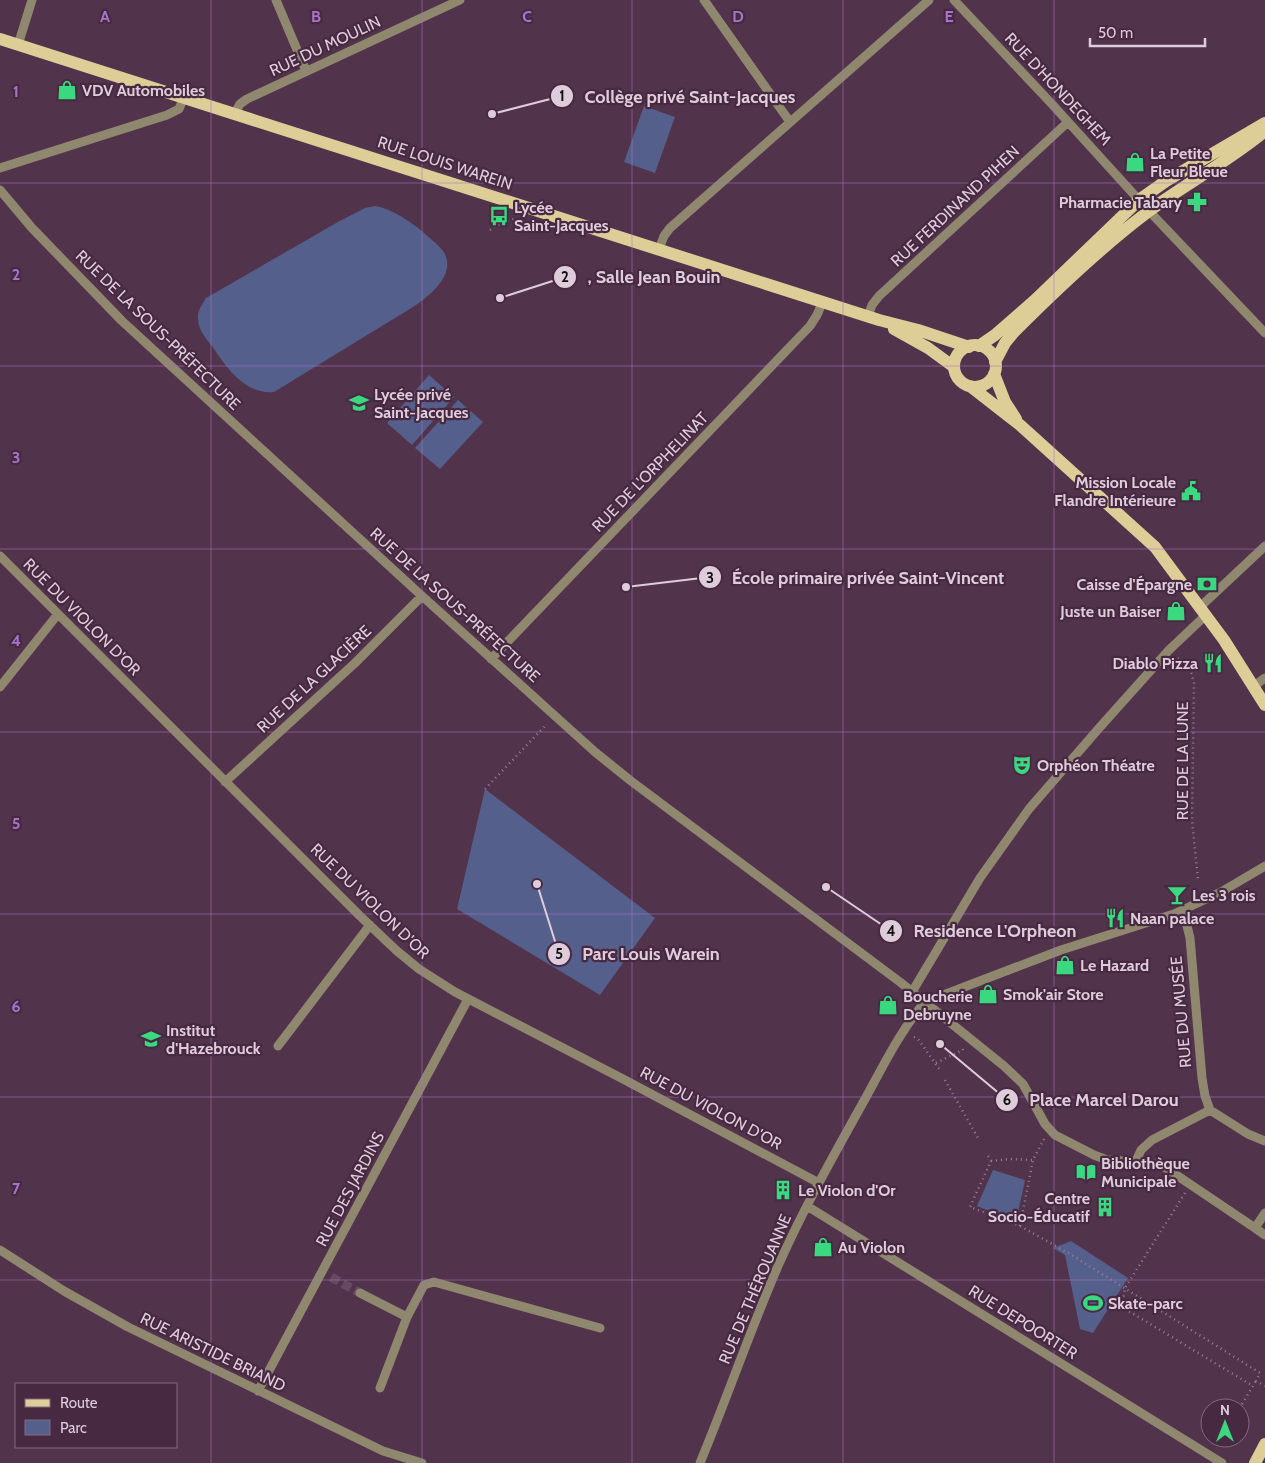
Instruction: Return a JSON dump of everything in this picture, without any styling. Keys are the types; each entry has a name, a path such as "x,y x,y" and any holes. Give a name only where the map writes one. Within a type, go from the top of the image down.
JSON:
{"main road":[{"name":"RUE LOUIS WAREIN","path":"0,39 873,318 974,347"},
{"path":"1265,123 1166,181 1139,200 1028,306 974,347 958,354 954,367 958,380 970,386 1020,425 1148,540 1203,611 1265,705"},
{"path":"970,386 982,386 990,380 1005,343 1018,328 1104,248 1149,211 1242,150 1265,131"},
{"name":"RUE LOUIS WAREIN","path":"873,318 928,348 954,367"},
{"path":"974,347 989,352 1005,402 1020,425"},
{"path":"1255,1463 1265,1444"}],"street":[{"path":"18,45 32,0"},
{"path":"276,0 306,71"},
{"name":"RUE DU MOULIN","path":"235,113 240,104 247,99 460,0"},
{"path":"704,0 790,122"},
{"path":"659,249 664,236 670,228 929,0"},
{"name":"RUE D'HONDEGHEM","path":"954,0 1139,200"},
{"path":"0,168 167,115 178,109 184,97"},
{"name":"RUE FERDINAND PIHEN","path":"873,318 872,305 879,296 1068,122"},
{"name":"RUE DE LA SOUS-PRÉFECTURE","path":"0,190 43,239 116,315 554,716 631,781 912,992 1017,1077 1028,1091 1049,1130"},
{"path":"1149,211 1265,333"},
{"name":"RUE DE L'ORPHELINAT","path":"491,659 810,326 823,301"},
{"path":"912,992 976,884 1029,809 1203,611 1265,546"},
{"name":"RUE DU VIOLON D'OR","path":"0,556 370,925 419,969 468,1000 623,1079 819,1183"},
{"name":"RUE DE LA GLACIÈRE","path":"225,782 355,663 422,596"},
{"path":"0,687 58,614"},
{"path":"1254,686 1265,678"},
{"path":"925,1002 1061,950 1183,910 1221,892 1265,866"},
{"name":"RUE DU MUSÉE","path":"1183,910 1188,929 1202,1078 1210,1110"},
{"path":"278,1046 370,925"},
{"name":"RUE DES JARDINS","path":"258,1391 327,1275 468,1000"},
{"name":"RUE DE THÉROUANNE","path":"700,1463 773,1279 807,1206 904,1032 914,1015 925,1002"},
{"path":"1136,1161 1141,1150 1152,1140 1210,1110 1248,1134 1265,1141"},
{"path":"1049,1130 1064,1140 1100,1158 1115,1161 1136,1161 1163,1166 1265,1235"},
{"name":"RUE DEPOORTER","path":"807,1206 1222,1463"},
{"path":"1255,1228 1265,1213"},
{"name":"RUE ARISTIDE BRIAND","path":"0,1250 64,1291 128,1327 383,1451 422,1463"},
{"path":"380,1388 407,1317 424,1285 434,1282 600,1328"},
{"path":"360,1293 407,1317"}],"path":[{"path":"490,230 495,226 523,215 527,207"},
{"name":"RUE DE LA LUNE","path":"1170,650 1189,670 1193,679 1192,820 1198,880"},
{"path":"486,789 554,716"},
{"path":"904,1032 918,1038 940,1070"},
{"path":"936,1062 963,1050 956,1037 962,1032"},
{"path":"945,1080 978,1138"},
{"path":"1020,1226 1034,1160 1049,1130"},
{"path":"988,1156 991,1161"},
{"path":"991,1161 1010,1158 1034,1160"},
{"path":"991,1161 970,1207 1020,1226 1070,1254 1260,1373 1246,1398"},
{"path":"1191,1184 1125,1288 1122,1308 1253,1386"},
{"path":"1256,1381 1265,1386"}],"green space":[{"path":"644,106 675,117 655,173 624,162"},
{"path":"375,206 388,210 406,220 441,248 447,259 447,267 440,283 427,297 413,307 274,392 254,389 237,378 205,337 198,323 198,313 206,298 338,222 365,208"},
{"path":"429,375 454,397 412,445 387,423"},
{"path":"458,400 483,422 440,469 415,448"},
{"path":"485,789 655,918 600,995 457,909"},
{"path":"993,1170 1025,1180 1016,1222 977,1206"},
{"name":"Skate-parc","path":"1071,1241 1128,1278 1093,1333 1080,1329 1065,1255 1053,1248"}],"tunnel":[{"path":"331,1277 360,1293"}],"place":[{"name":"VDV Automobiles","path":"67,90"},
{"name":"Collège privé Saint-Jacques","path":"492,114"},
{"name":"La Petite Fleur Bleue","path":"1135,162"},
{"name":"Pharmacie Tabary","path":"1197,202"},
{"name":"Lycée Saint-Jacques","path":"499,216"},
{"name":", Salle Jean Bouin","path":"500,298"},
{"name":"Lycée privé Saint-Jacques","path":"359,403"},
{"name":"Mission Locale Flandre Intérieure","path":"1191,491"},
{"name":"Caisse d'Épargne","path":"1207,584"},
{"name":"École primaire privée Saint-Vincent","path":"626,587"},
{"name":"Juste un Baiser","path":"1176,611"},
{"name":"Diablo Pizza","path":"1213,663"},
{"name":"Orphéon Théatre","path":"1022,765"},
{"name":"Parc Louis Warein","path":"537,884"},
{"name":"Residence L'Orpheon","path":"826,887"},
{"name":"Les 3 rois","path":"1177,895"},
{"name":"Naan palace","path":"1115,918"},
{"name":"Le Hazard","path":"1065,965"},
{"name":"Smok'air Store","path":"988,994"},
{"name":"Boucherie Debruyne","path":"888,1005"},
{"name":"Institut d'Hazebrouck","path":"151,1039"},
{"name":"Place Marcel Darou","path":"940,1044"},
{"name":"Bibliothèque Municipale","path":"1086,1172"},
{"name":"Le Violon d'Or","path":"783,1190"},
{"name":"Centre Socio-Éducatif","path":"1105,1207"},
{"name":"Au Violon","path":"823,1247"},
{"name":"Skate-parc","path":"1093,1303"}]}
